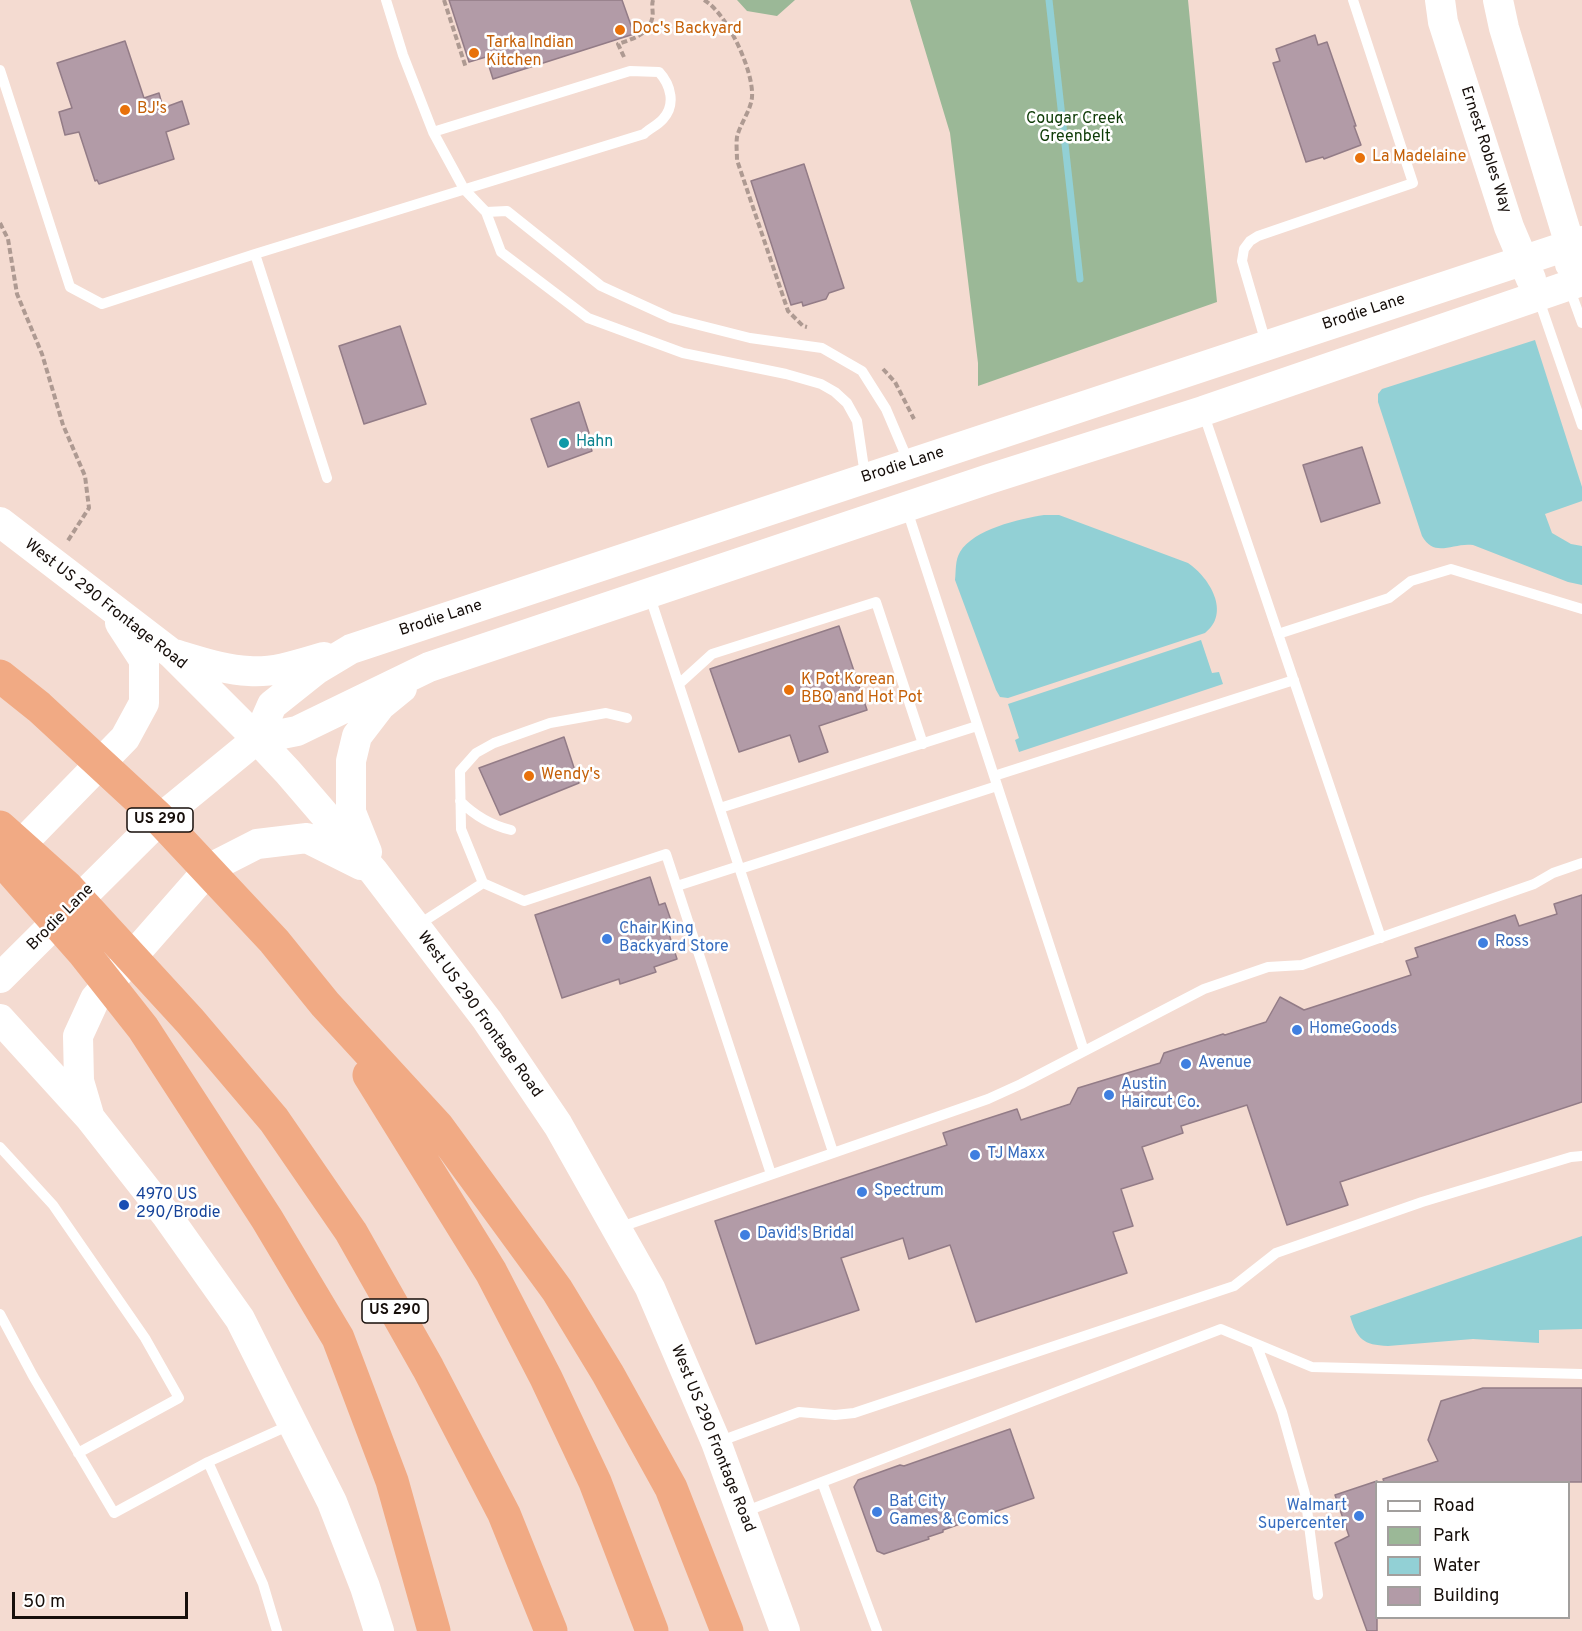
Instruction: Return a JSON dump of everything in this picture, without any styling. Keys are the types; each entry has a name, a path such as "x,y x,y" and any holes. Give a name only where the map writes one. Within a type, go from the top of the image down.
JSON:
{"highway":[{"name":"US 290","path":"0,676 39,707 157,816 274,941 325,1004 496,1283 546,1378 595,1482 652,1631"},
{"name":"US 290","path":"0,827 66,886 190,1021 274,1120 351,1232 428,1368 504,1514 550,1631"},
{"path":"0,858 83,952 143,1028 267,1219 338,1338 392,1481 434,1631"},
{"path":"325,1004 438,1128 557,1290 608,1374 671,1488 727,1631"}],"main road":[{"name":"Ernest Robles Way","path":"1440,0 1443,22 1509,227 1538,297"},
{"path":"1498,0 1504,28 1576,243 1575,283"},
{"name":"Brodie Lane","path":"0,978 163,816 257,739 272,705 316,670 351,649 1576,243"},
{"name":"Brodie Lane","path":"257,739 297,731 429,667 1203,411 1575,283"},
{"path":"906,508 906,495 912,489 947,471 1018,446 1042,434 1060,414"},
{"name":"West US 290 Frontage Road","path":"0,522 171,653 257,739 374,872 487,1020 558,1125 650,1288 716,1442 785,1631"},
{"path":"0,867 125,738 144,703 144,660 107,603"},
{"path":"171,653 219,667 250,671 290,667 351,649"},
{"path":"374,872 351,812 351,761 357,736 380,706 429,667"},
{"path":"90,1118 79,1081 78,1036 95,999 210,868 257,844 307,838 374,872"},
{"path":"0,1019 90,1118 167,1216 240,1319 332,1502 365,1587 379,1631"}],"lane":[{"path":"386,0 433,132 464,189 486,212 501,252 588,318 683,353 786,374 822,384 835,392 848,403 856,421 866,478"},
{"path":"1266,346 1242,261 1244,249 1250,241 1283,226 1413,183 1353,0"},
{"path":"0,70 70,287 102,304 255,254 644,134 664,119 671,99 670,90 668,82 659,72 630,71 433,132"},
{"path":"486,212 507,211 601,286 671,318 750,338 822,348 862,371 886,409 910,464"},
{"path":"255,254 327,478"},
{"path":"1575,283 1582,323"},
{"path":"1538,297 1582,425"},
{"path":"1203,411 1381,938"},
{"path":"906,508 1084,1051"},
{"path":"1278,634 1389,598 1411,581 1451,569 1582,609"},
{"path":"649,593 833,1152"},
{"path":"679,684 712,654 876,602 923,744"},
{"path":"677,886 739,868 1294,680"},
{"path":"627,718 606,713 550,723 494,743 476,753 460,771 461,829 483,883 524,901 666,854 771,1174"},
{"path":"720,808 977,726"},
{"path":"460,801 472,813 494,826 511,830"},
{"path":"616,1228 988,1099 1022,1084 1204,988 1268,967 1302,965 1534,884 1552,873 1582,863"},
{"path":"416,927 483,883"},
{"path":"0,1147 53,1205 145,1338 179,1398 78,1453"},
{"path":"716,1442 799,1412 835,1415 854,1413 1234,1286 1276,1253 1422,1202 1571,1157 1582,1156"},
{"path":"0,1314 33,1376 114,1513 208,1462 294,1423"},
{"path":"742,1513 1221,1329 1312,1367 1582,1374"},
{"path":"1256,1344 1281,1412 1305,1494 1318,1595"},
{"path":"208,1462 263,1584 277,1631"},
{"path":"822,1482 877,1631"}],"path":[{"path":"444,0 466,68"},
{"path":"630,71 618,44 638,37 648,28 653,18 653,0"},
{"path":"704,0 712,4 721,15 734,36 747,68 752,98 737,138 737,160 788,310 803,326 811,328"},
{"path":"0,223 8,239 17,294 42,354 63,424 85,476 89,508 67,543"},
{"path":"878,364 895,382 914,419"}],"green space":[{"path":"737,0 795,0 777,16 747,11"},
{"name":"Cougar Creek Greenbelt","path":"910,0 1188,0 1217,302 978,386 978,363 950,133"}],"water":[{"path":"1535,340 1582,487 1582,501 1545,514 1552,533 1571,544 1582,546 1582,585 1568,582 1473,545 1439,548 1427,543 1422,536 1378,402 1378,394 1382,389"},
{"path":"1044,515 1059,515 1188,563 1204,577 1210,586 1217,606 1213,625 1205,633 1008,698 1000,697 955,580 957,558 967,544 986,531 1010,522"},
{"path":"1201,640 1212,673 1219,672 1223,684 1019,752 1015,740 1019,738 1008,704"},
{"path":"1582,1236 1582,1329 1539,1330 1539,1343 1473,1339 1388,1346 1367,1342 1355,1330 1350,1316"}],"building":[{"path":"449,0 622,0 634,34 493,79 486,57 469,62"},
{"path":"1315,35 1318,45 1327,42 1361,145 1324,159 1323,157 1306,162 1273,63 1280,61 1276,49"},
{"name":"BJ's","path":"125,41 144,98 159,93 163,108 182,101 189,124 166,132 174,159 99,184 97,180 95,181 79,132 65,135 59,112 72,108 57,63"},
{"path":"804,164 844,288 829,293 826,299 803,306 802,302 791,305 751,181"},
{"path":"400,326 426,404 364,424 339,346"},
{"name":"Hahn","path":"579,402 592,451 548,467 531,419"},
{"path":"1362,447 1380,503 1321,522 1303,465"},
{"name":"K Pot Korean BBQ and Hot Pot","path":"839,626 867,710 819,726 828,752 799,762 790,735 739,752 710,669"},
{"name":"Wendy's","path":"564,737 579,783 500,815 479,768"},
{"name":"Chair King Backyard Store","path":"650,877 659,905 665,903 675,932 669,934 677,959 654,967 656,972 620,984 619,979 562,998 535,915"},
{"path":"1582,895 1582,1102 1340,1182 1348,1205 1287,1225 1247,1105 1181,1126 1183,1133 1142,1147 1153,1179 1121,1189 1133,1226 1113,1232 1127,1273 976,1322 950,1245 909,1259 903,1238 841,1258 859,1310 756,1344 715,1221 947,1145 943,1133 1017,1109 1021,1120 1070,1104 1078,1088 1160,1063 1164,1053 1266,1022 1280,997 1304,1010 1411,975 1406,961 1418,957 1415,948 1515,915 1519,926 1557,914 1554,904"},
{"name":"Walmart Supercenter","path":"1483,1388 1582,1388 1582,1482 1384,1481 1383,1479 1438,1461 1428,1440 1441,1401"},
{"path":"1010,1429 1034,1498 943,1530 943,1532 928,1537 929,1539 884,1554 877,1551 854,1487 858,1480"},
{"path":"1375,1482 1375,1619 1377,1619 1377,1631 1367,1631 1335,1543 1349,1536 1335,1495"}],"waterway":[{"path":"1049,0 1080,279"}],"place":[{"name":"Doc's Backyard","path":"620,30"},
{"name":"Tarka Indian Kitchen","path":"474,53"},
{"name":"BJ's","path":"125,110"},
{"name":"La Madelaine","path":"1360,158"},
{"name":"Hahn","path":"564,443"},
{"name":"K Pot Korean BBQ and Hot Pot","path":"789,690"},
{"name":"Wendy's","path":"529,776"},
{"name":"Chair King Backyard Store","path":"607,939"},
{"name":"Ross","path":"1483,943"},
{"name":"HomeGoods","path":"1297,1030"},
{"name":"Avenue","path":"1186,1064"},
{"name":"Austin Haircut Co.","path":"1109,1095"},
{"name":"TJ Maxx","path":"975,1155"},
{"name":"Spectrum","path":"862,1192"},
{"name":"4970 US 290/Brodie","path":"124,1205"},
{"name":"David's Bridal","path":"745,1235"},
{"name":"Bat City Games & Comics","path":"877,1512"},
{"name":"Walmart Supercenter","path":"1359,1516"}]}
